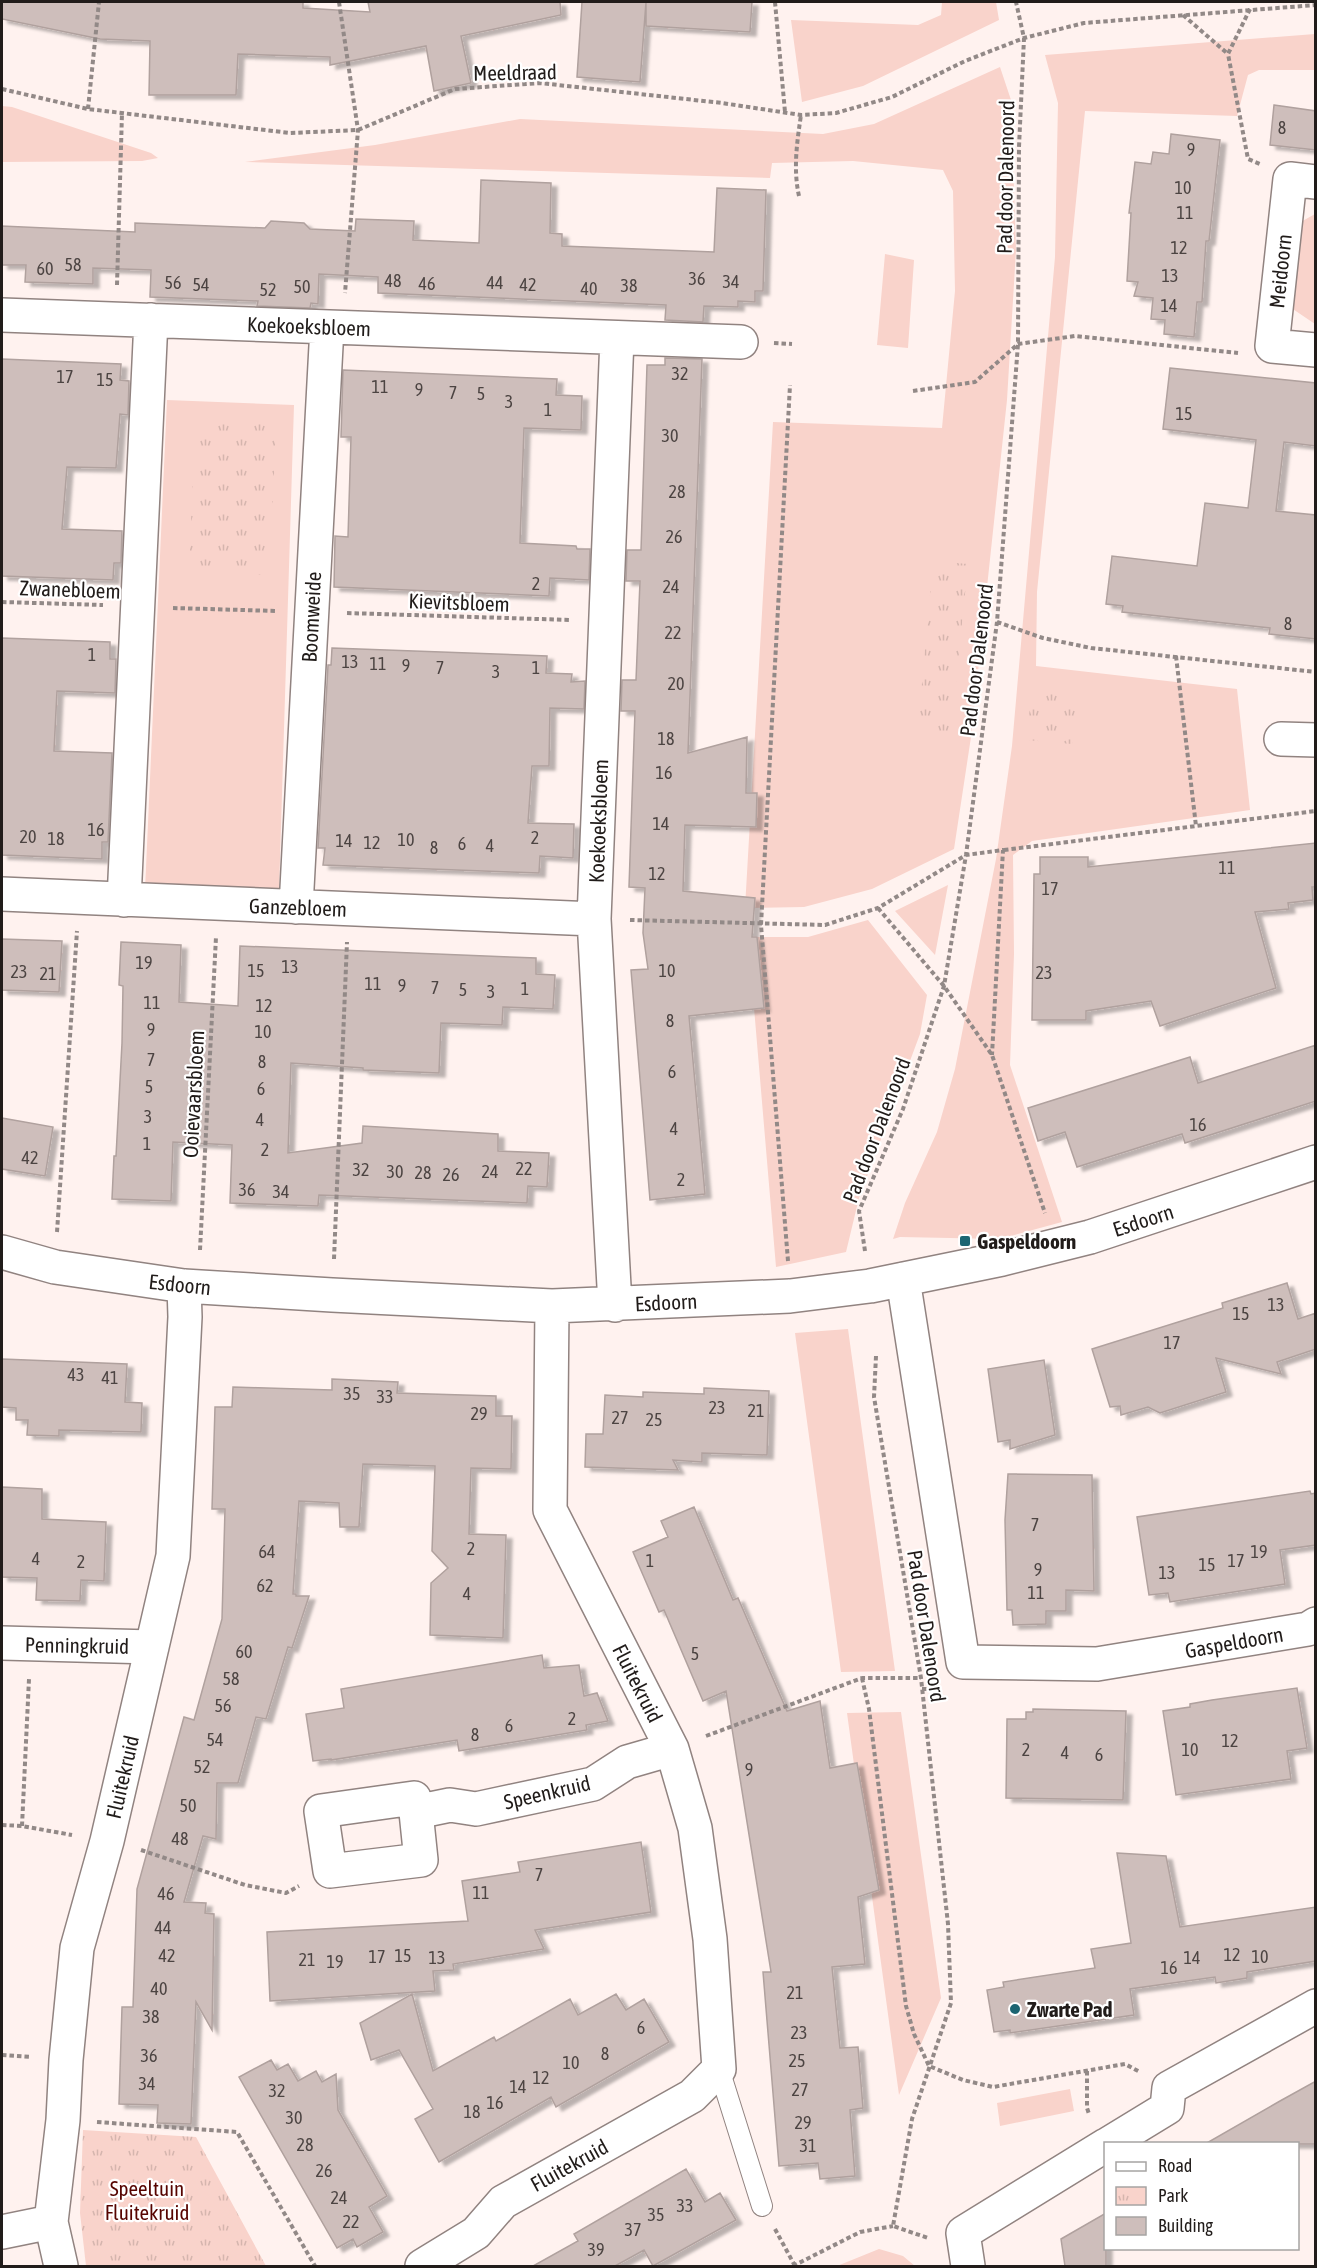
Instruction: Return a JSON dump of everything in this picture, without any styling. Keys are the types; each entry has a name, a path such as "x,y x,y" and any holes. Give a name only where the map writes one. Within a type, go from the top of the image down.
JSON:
{"street":[{"name":"Meidoorn","path":"1272,346 1303,181"},
{"name":"Koekoeksbloem","path":"2,315 741,342"},
{"path":"124,900 151,320"},
{"name":"Boomweide","path":"296,907 312,612 335,327"},
{"name":"Koekoeksbloem","path":"615,1305 594,919 617,338"},
{"path":"1272,346 1316,350"},
{"path":"1281,739 1316,740"},
{"name":"Ganzebloem","path":"2,894 594,919"},
{"name":"Esdoorn","path":"2,1252 54,1267 191,1287 332,1295 552,1306 790,1296 903,1280 1090,1237 1316,1162"},
{"name":"Gaspeldoorn","path":"903,1280 963,1662 1097,1664 1308,1629 1316,1624"},
{"name":"Fluitekruid","path":"61,2266 51,2223 63,2120 66,2060 77,1948 107,1841 173,1556 185,1317 191,1287"},
{"name":"Fluitekruid","path":"422,2266 476,2233 503,2202 692,2096 720,2069 710,1939 695,1828 672,1749 550,1510 552,1306"},
{"name":"Penningkruid","path":"16,1644 152,1647"},
{"name":"Speenkruid","path":"416,1812 450,1805 476,1809 593,1784 627,1762 672,1749"},
{"path":"414,1798 416,1812 421,1860 330,1871 321,1811 414,1798"},
{"path":"1110,2142 1167,2108 1169,2088 1316,2006"},
{"path":"968,2266 963,2233 1104,2146"},
{"path":"2,2232 51,2223"}],"lane":[{"name":"Fluitekruid","path":"720,2069 762,2206"}],"path":[{"path":"88,109 99,2"},
{"path":"335,327 358,130 339,2"},
{"path":"775,2 785,112"},
{"name":"Pad door Dalenoord","path":"870,1286 859,1211 903,1109 944,986 966,855 997,622 1018,344 1019,147 1024,38 1016,2"},
{"name":"Meeldraad","path":"2,89 88,109 290,133 358,130 455,89 540,83 722,103 801,115 836,113 892,97 965,61 1024,38 1084,23 1316,5"},
{"path":"1250,9 1228,54 1248,159 1303,181"},
{"path":"1182,14 1228,54"},
{"path":"115,319 122,113"},
{"path":"799,196 796,182 801,115"},
{"path":"913,391 975,382 1018,344 1074,336 1271,357 1272,346"},
{"path":"790,384 761,925 790,1296"},
{"name":"Zwanebloem","path":"2,602 312,612"},
{"name":"Kievitsbloem","path":"312,612 606,621"},
{"path":"997,622 1043,638 1091,648 1316,672"},
{"path":"1176,656 1196,826"},
{"path":"594,919 825,925 878,908 966,855 1316,811"},
{"path":"992,1055 1004,850"},
{"path":"54,1267 80,898"},
{"name":"Ooievaarsbloem","path":"191,1287 217,903"},
{"path":"878,908 944,986 992,1055 1055,1245"},
{"path":"332,1295 348,909"},
{"name":"Pad door Dalenoord","path":"877,1346 874,1397 921,1678 948,1924 951,2003 912,2119 893,2226"},
{"path":"16,1644 22,1826"},
{"path":"862,1678 869,1709 906,2006 914,2034 929,2066 963,2080 993,2087 1125,2064 1169,2088"},
{"path":"672,1749 862,1678 921,1678"},
{"path":"2,1825 22,1826 129,1846 245,1885 286,1893 330,1871"},
{"path":"63,2120 237,2132 315,2266"},
{"path":"762,2206 794,2266 860,2232 893,2226 934,2240 963,2233"}],"green space":[{"path":"942,2 996,2 999,20 863,86 802,102 791,20 918,25 941,15"},
{"path":"1315,34 1315,70 1259,70 1248,75 1237,116 1085,111 1037,592 1036,666 1237,689 1250,810 1032,841 1013,855 1014,954 1010,1065 1062,1222 1000,1239 900,1237 893,1239 905,1203 937,1132 955,1069 996,859 1012,746 1055,257 1058,103 1045,55"},
{"path":"1000,67 1011,100 1016,250 1007,400 971,737 954,849 872,889 804,907 745,908 773,422 942,428 955,291 953,191 943,170 853,161 772,163 770,178 245,162 375,145 520,119 823,134 874,124"},
{"path":"2,106 12,107 151,153 158,158 142,161 2,162"},
{"path":"1315,214 1315,324 1275,297 1283,232"},
{"path":"885,254 914,260 908,348 877,345"},
{"path":"167,400 294,405 279,891 145,890"},
{"path":"195,421 276,424 270,575 189,572"},
{"path":"933,561 968,564 950,741 917,738"},
{"path":"1032,691 1078,697 1072,744 1026,740"},
{"path":"948,885 935,955 895,911"},
{"path":"868,920 927,995 920,1034 859,1198 846,1252 776,1267 748,937 808,937"},
{"path":"848,1329 895,1671 841,1672 795,1333"},
{"path":"901,1712 941,1998 899,2095 847,1713"},
{"path":"1070,2089 1074,2111 1000,2126 997,2103"},
{"name":"Speeltuin Fluitekruid","path":"83,2130 196,2137 266,2266 86,2266 80,2213"},
{"path":"879,2249 903,2256 915,2266 837,2266"}],"building":[{"path":"2,2 303,2 303,8 370,12 368,2 560,2 561,15 461,36 471,83 434,91 426,46 330,65 330,57 238,54 236,95 149,95 150,41 100,39 2,19"},
{"path":"582,2 646,2 640,82 577,77"},
{"path":"646,2 752,2 750,32 646,26"},
{"path":"1274,105 1316,111 1316,150 1270,145"},
{"path":"1171,134 1220,140 1209,241 1206,241 1202,302 1197,302 1194,337 1164,334 1165,320 1151,319 1153,298 1134,296 1138,282 1127,281 1131,213 1129,213 1135,162 1151,164 1153,152 1169,154"},
{"path":"481,180 551,183 550,233 562,234 562,246 714,252 717,188 766,190 763,291 755,291 755,302 738,301 738,307 704,306 703,322 665,320 666,305 378,293 378,277 319,274 318,304 311,303 310,308 257,306 258,301 150,297 151,270 93,268 93,284 25,282 26,265 2,265 2,226 135,232 135,223 265,228 271,221 304,223 310,229 355,231 356,219 414,221 413,240 479,243"},
{"path":"665,358 702,359 688,753 747,737 746,793 757,793 756,827 685,825 683,891 755,898 752,937 757,937 764,1008 689,1016 705,1194 650,1200 631,970 648,969 643,933 645,888 629,887 635,711 621,711 622,680 636,680 640,581 626,581 627,550 641,550 647,365 665,365"},
{"path":"2,359 121,364 120,380 129,381 128,415 120,414 116,468 67,467 62,529 122,531 121,563 114,563 113,580 2,576"},
{"path":"1170,368 1316,383 1316,446 1284,442 1276,511 1316,515 1316,639 1269,634 1270,628 1122,612 1123,606 1106,604 1112,556 1197,566 1205,503 1248,508 1256,440 1163,429"},
{"path":"343,370 557,379 556,395 582,396 581,430 524,428 520,543 590,549 589,580 550,578 549,596 334,587 335,536 348,537 351,437 341,437"},
{"path":"2,638 110,642 110,659 116,659 115,693 57,691 54,751 112,753 108,842 102,842 102,859 2,855"},
{"path":"332,648 547,656 546,673 572,674 571,682 585,681 584,709 550,708 549,766 532,766 528,823 574,824 573,858 540,856 539,873 323,865 325,848 318,848 328,665 331,665"},
{"path":"1316,843 1316,887 1312,887 1313,900 1288,903 1289,909 1255,912 1276,988 1160,1026 1151,1001 1086,1011 1086,1020 1032,1020 1034,874 1040,874 1040,857 1088,857 1088,867"},
{"path":"2,939 62,941 59,992 2,990"},
{"path":"121,942 181,945 179,1002 238,1006 240,946 536,958 536,974 555,975 553,1009 503,1007 502,1025 441,1023 439,1073 363,1070 363,1068 291,1063 288,1153 362,1143 363,1126 498,1134 498,1151 549,1153 547,1187 528,1186 527,1203 319,1195 318,1206 230,1203 232,1145 173,1142 171,1201 112,1199 122,1043 123,986 119,985"},
{"path":"1316,1045 1316,1101 1185,1143 1182,1134 1077,1167 1065,1132 1038,1141 1028,1108 1190,1057 1198,1083"},
{"path":"2,1118 53,1127 45,1176 2,1169"},
{"path":"1287,1283 1298,1319 1316,1313 1316,1349 1277,1362 1281,1374 1216,1358 1226,1392 1160,1413 1148,1407 1121,1415 1120,1406 1110,1407 1092,1349 1223,1308 1222,1303"},
{"path":"2,1359 127,1364 125,1402 142,1403 141,1432 59,1430 59,1436 27,1435 28,1420 16,1420 16,1408 2,1407"},
{"path":"1044,1360 1055,1435 1010,1449 1010,1440 998,1442 988,1369"},
{"path":"332,1379 398,1382 397,1393 496,1396 496,1416 512,1416 511,1469 471,1468 469,1534 506,1535 503,1638 430,1635 431,1583 448,1568 432,1551 435,1466 363,1464 359,1527 340,1527 339,1503 299,1501 293,1594 309,1596 292,1648 288,1647 266,1719 256,1717 238,1783 217,1783 216,1839 203,1836 184,1902 206,1903 205,1913 214,1914 212,2030 196,2002 191,2124 157,2123 158,2105 119,2104 122,2007 133,2007 137,1889 184,1717 194,1720 222,1619 225,1509 212,1509 215,1407 232,1407 233,1387 332,1390"},
{"path":"704,1388 769,1391 767,1455 702,1453 702,1462 673,1460 678,1470 585,1467 586,1434 603,1434 605,1395 643,1397 643,1392 704,1394"},
{"path":"1008,1474 1092,1475 1094,1591 1066,1590 1066,1611 1046,1611 1046,1624 1013,1625 1012,1610 1007,1610 1005,1520"},
{"path":"2,1487 42,1489 42,1519 106,1522 104,1581 81,1580 80,1601 36,1600 37,1578 2,1577"},
{"path":"1310,1491 1311,1494 1316,1493 1316,1545 1280,1550 1285,1584 1170,1602 1168,1593 1149,1595 1137,1517"},
{"path":"694,1507 733,1600 738,1598 787,1711 820,1701 830,1768 857,1763 879,1890 858,1897 865,1964 832,1967 840,2048 858,2047 863,2108 850,2110 855,2176 820,2179 818,2163 779,2166 763,1972 771,1972 726,1691 703,1701 664,1610 659,1612 633,1552 668,1537 661,1521"},
{"path":"542,1655 544,1668 579,1665 584,1696 597,1693 608,1721 586,1725 587,1730 459,1751 457,1740 313,1761 306,1714 344,1708 341,1689"},
{"path":"1297,1688 1307,1748 1287,1751 1291,1779 1176,1795 1163,1711 1190,1707 1190,1704 1212,1700"},
{"path":"1033,1709 1126,1711 1123,1800 1006,1798 1007,1719 1026,1719 1026,1712 1033,1712"},
{"path":"641,1842 651,1912 535,1930 544,1949 453,1964 454,1970 433,1971 435,1991 270,2001 267,1932 468,1921 462,1881 520,1872 518,1862"},
{"path":"1117,1853 1166,1856 1180,1927 1316,1907 1316,1961 1247,1972 1247,1978 1216,1983 1215,1977 1130,1989 1134,2015 1010,2033 1010,2030 994,2032 987,1990 1004,1987 1003,1982 1095,1968 1091,1949 1131,1943"},
{"path":"412,1994 433,2071 494,2037 496,2041 570,1999 578,2015 616,1994 626,2010 644,1999 669,2042 556,2107 551,2097 439,2162 415,2119 433,2109 399,2050 371,2060 360,2023"},
{"path":"271,2060 277,2070 288,2064 298,2081 316,2071 322,2082 336,2074 338,2110 387,2196 369,2207 383,2232 357,2247 353,2239 337,2248 239,2077"},
{"path":"1316,2081 1316,2144 1208,2142"},
{"path":"686,2169 705,2202 720,2193 736,2220 653,2266 644,2250 615,2266 533,2266 578,2241 574,2234"},
{"path":"1104,2214 1106,2266 1065,2266 1061,2239"}],"place":[{"name":"Gaspeldoorn","path":"965,1241"},
{"name":"Zwarte Pad","path":"1015,2009"}]}
